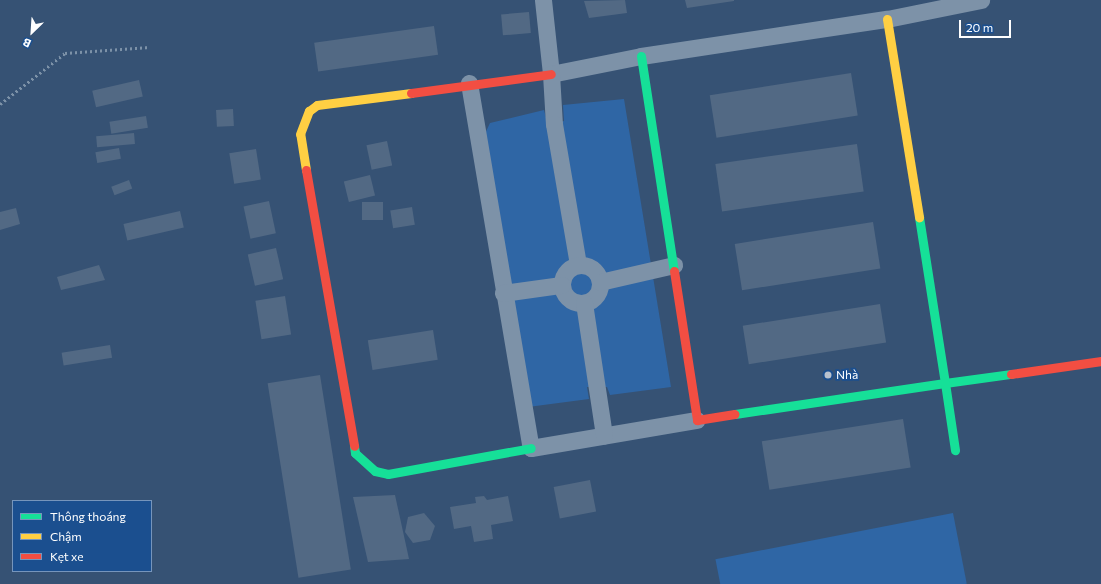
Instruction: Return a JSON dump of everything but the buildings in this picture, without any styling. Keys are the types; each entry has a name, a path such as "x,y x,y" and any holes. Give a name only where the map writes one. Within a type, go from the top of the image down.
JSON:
{"street":[{"path":"543,0 551,74 554,124 578,264"},
{"path":"981,0 887,19 641,56 551,74 469,83 317,105 303,121 301,142 355,453 375,471 388,474 604,435 697,420 1101,361"},
{"path":"887,19 955,450"},
{"path":"641,56 697,420"},
{"path":"469,83 503,293 531,448"},
{"path":"578,264 590,267 600,282 598,293 584,303 566,297 561,286 564,274 578,264"},
{"path":"600,282 674,265"},
{"path":"503,293 561,286"},
{"path":"584,303 604,435"}],"path":[{"path":"0,104 65,53 150,47"}],"shaded area":[{"path":"624,99 671,387 610,395 607,387 587,387 589,399 528,407 482,140 490,123 544,110 548,125 564,121 563,105"},
{"path":"953,513 967,584 720,584 715,559"}],"traffic: fast":[{"path":"641,56 674,271"},
{"path":"919,217 945,383 1011,374"},
{"path":"735,414 945,383 955,450"},
{"path":"354,446 355,453 375,471 388,474 531,448"}],"traffic: slow":[{"path":"887,19 919,217"},
{"path":"306,170 300,134 309,111 317,105 411,93"}],"traffic: jam":[{"path":"411,93 551,74"},
{"path":"306,170 354,446"},
{"path":"674,271 697,420 735,414"},
{"path":"1011,374 1101,361"}],"place":[{"name":"Nhà","path":"828,375"}]}
